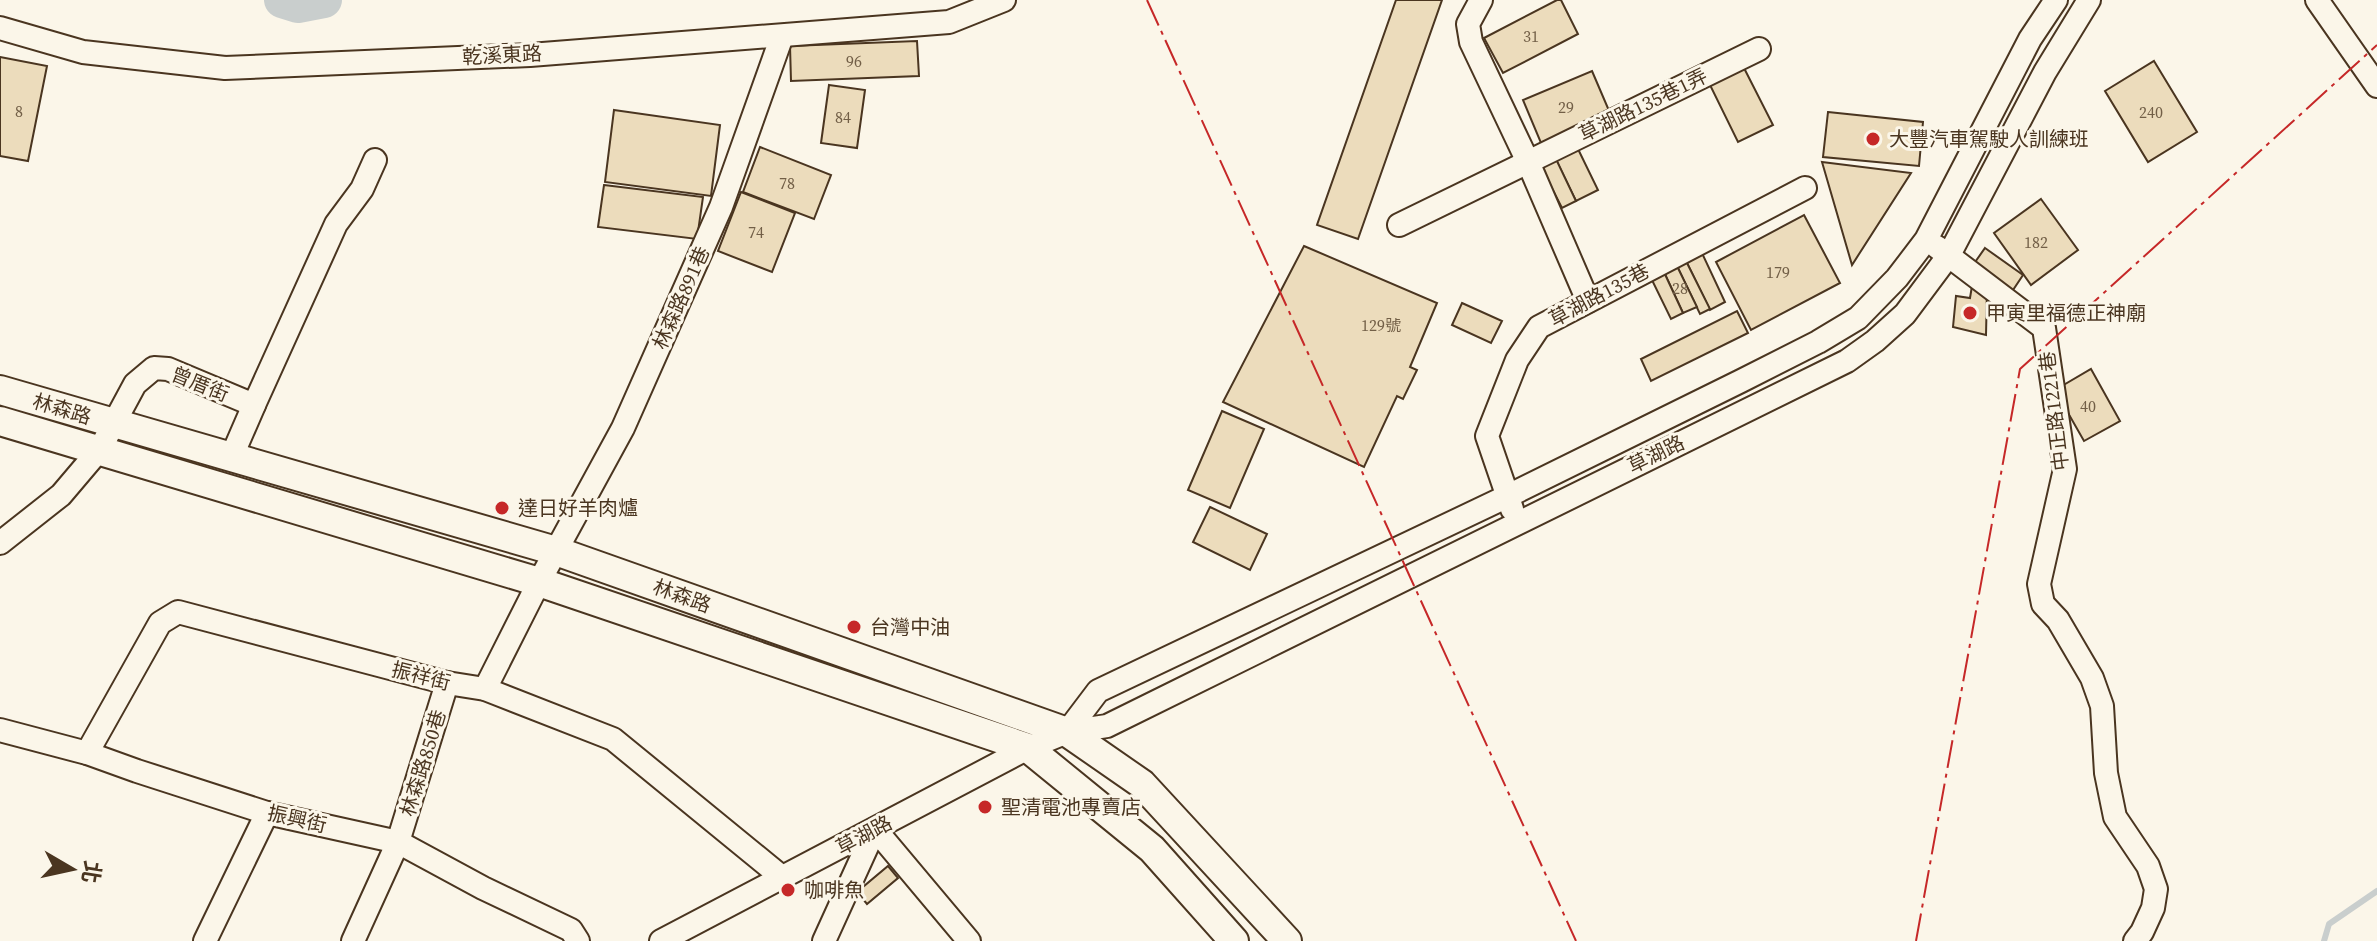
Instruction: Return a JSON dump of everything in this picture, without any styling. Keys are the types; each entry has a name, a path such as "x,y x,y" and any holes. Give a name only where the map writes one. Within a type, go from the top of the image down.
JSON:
{"main road":[{"name":"林森路","path":"0,390 106,436 1028,748 1152,849 1234,941"},
{"name":"林森路","path":"0,421 231,458 556,551 1067,732 1142,784 1287,941"}],"street":[{"name":"乾溪東路","path":"0,28 83,52 225,68 530,55 949,22 1004,0"},
{"path":"1481,0 1468,24 1471,42 1528,162 1588,301"},
{"name":"草湖路","path":"1067,732 1098,691 1508,496 1754,375 1858,318 1897,278 1926,240 2030,39 2056,0"},
{"name":"草湖路","path":"661,941 1028,748 1067,732 1107,726 1847,361 1905,314 1949,255 2045,72 2089,0"},
{"path":"2317,0 2377,86"},
{"name":"林森路891巷","path":"539,582 623,428 721,207 782,36"},
{"name":"草湖路135巷1弄","path":"1399,225 1759,49"},
{"name":"曾厝街","path":"0,543 61,495 106,436 135,384 154,368 168,369 254,405 336,224 362,189 375,160"},
{"name":"草湖路135巷","path":"1516,522 1487,436 1517,360 1539,327 1805,188"},
{"name":"中正路1221巷","path":"1926,240 2044,328 2065,469 2039,584 2043,604 2058,620 2092,678 2102,706 2106,773 2115,817 2148,866 2156,889 2153,908 2135,941"},
{"path":"231,458 254,405"},
{"path":"485,689 539,582"},
{"name":"振祥街","path":"87,753 160,623 178,612 447,683 485,689 613,739 783,878"},
{"name":"林森路850巷","path":"353,941 398,842 447,683"},
{"name":"振興街","path":"0,730 87,753 267,813 398,842 483,888 571,930 578,941"},
{"path":"205,941 267,813"},
{"path":"824,941 875,829 962,937"}],"building":[{"path":"1396,0 1442,0 1358,239 1317,225"},
{"path":"1561,0 1578,34 1503,73 1484,38"},
{"path":"917,41 919,76 791,81 790,46"},
{"path":"0,57 47,66 28,161 0,156"},
{"path":"2154,61 2197,132 2148,162 2105,91"},
{"path":"1744,68 1773,125 1738,142 1710,85"},
{"path":"1592,71 1610,113 1541,143 1523,100"},
{"path":"829,85 865,90 857,148 821,143"},
{"path":"614,110 720,125 711,196 605,182"},
{"name":"大豐汽車駕駛人訓練班","path":"1828,112 1923,122 1919,166 1823,157"},
{"path":"760,147 831,175 814,219 743,192"},
{"path":"1578,149 1598,190 1576,201 1556,160"},
{"path":"1556,159 1576,201 1562,208 1541,167"},
{"path":"1822,162 1911,173 1852,265"},
{"path":"604,185 703,197 697,239 598,227"},
{"path":"741,192 795,213 772,272 718,251"},
{"path":"2041,199 2078,250 2031,285 1994,233"},
{"path":"1804,215 1840,283 1751,330 1716,262"},
{"path":"1304,246 1437,303 1410,367 1417,370 1403,399 1397,396 1364,467 1223,402"},
{"path":"1985,248 2023,275 2011,293 1973,265"},
{"path":"1701,251 1725,302 1710,310 1685,259"},
{"path":"1685,259 1710,309 1700,314 1676,264"},
{"path":"1676,264 1697,307 1683,313 1663,270"},
{"path":"1663,270 1683,313 1671,319 1650,276"},
{"name":"甲寅里福德正神廟","path":"1972,286 1987,289 1986,335 1953,327 1956,296 1970,298"},
{"path":"1462,303 1502,321 1491,343 1452,325"},
{"path":"1737,311 1748,333 1651,381 1641,359"},
{"path":"2091,369 2120,421 2084,441 2055,390"},
{"path":"1222,411 1264,429 1230,508 1188,490"},
{"path":"1210,507 1267,534 1250,570 1193,542"},
{"path":"888,866 898,878 867,904 857,892"}],"waterway":[{"path":"282,0 298,5 324,0"},
{"path":"2324,941 2329,924 2377,891"}],"power":[{"path":"1147,0 1576,941"},
{"path":"1916,941 2020,369 2377,45"}],"place":[{"name":"大豐汽車駕駛人訓練班","path":"1873,139"},
{"name":"甲寅里福德正神廟","path":"1970,313"},
{"name":"達日好羊肉爐","path":"502,508"},
{"name":"台灣中油","path":"854,627"},
{"name":"聖清電池專賣店","path":"985,807"},
{"name":"咖啡魚","path":"788,890"}]}
